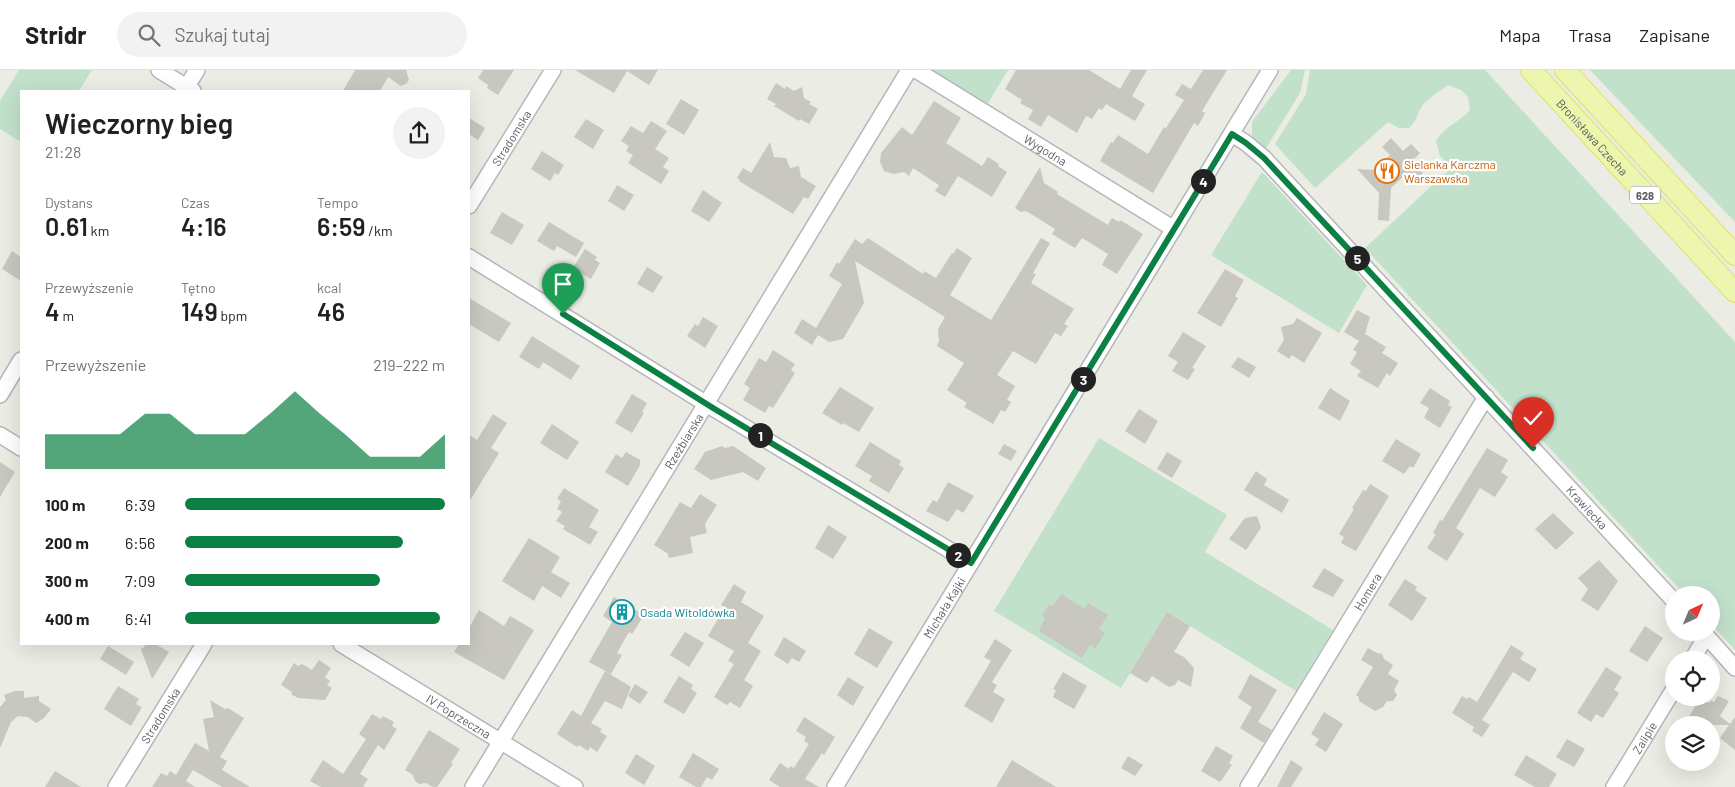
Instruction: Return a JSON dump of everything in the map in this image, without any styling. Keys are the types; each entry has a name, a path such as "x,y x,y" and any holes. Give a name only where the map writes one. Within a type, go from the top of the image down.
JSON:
{"main road":[{"name":"Bronisława Czecha","path":"1531,70 1735,292"},
{"name":"Bronisława Czecha","path":"1565,70 1735,255"}],"street":[{"path":"159,70 188,90 197,70"},
{"name":"Stradomska","path":"470,204 553,70"},
{"name":"Rzeźbiarska","path":"473,787 909,70"},
{"name":"Wygodna","path":"916,70 1174,229"},
{"name":"Michała Kajki","path":"835,787 1270,70"},
{"name":"Krawiecka","path":"1232,134 1264,158 1665,591"},
{"path":"470,258 971,563"},
{"path":"0,395 20,362"},
{"name":"Homera","path":"1248,787 1486,397"},
{"path":"0,435 20,447"},
{"path":"1710,641 1735,668"},
{"name":"Stradomska","path":"116,787 203,645"},
{"name":"IV Poprzeczna","path":"343,645 575,787"},
{"name":"Zalipie","path":"1614,787 1665,704"}],"green space":[{"path":"19,70 92,70 80,90 20,90 20,141 0,129 0,101"},
{"path":"929,70 1008,70 987,105"},
{"path":"1291,70 1305,70 1300,93 1265,150 1252,136 1252,122"},
{"path":"1310,70 1485,70 1735,342 1735,650 1720,634 1720,586 1677,586 1365,248 1452,167 1440,156 1436,141 1443,132 1470,110 1468,97 1461,90 1448,85 1424,103 1414,123 1409,128 1399,128 1388,122 1315,188 1275,144 1306,94"},
{"path":"1590,70 1735,70 1735,222"},
{"path":"1262,172 1367,285 1339,333 1211,255"},
{"path":"1099,438 1227,515 1205,552 1333,630 1296,691 1167,612 1121,688 994,611"}],"building":[{"path":"355,70 406,70 409,80 401,86 388,77 381,90 344,90"},
{"path":"483,70 514,70 498,95 487,88 488,85 478,78"},
{"path":"575,70 658,70 649,85 627,71 614,93"},
{"path":"1016,70 1089,70 1120,89 1131,70 1147,70 1132,96 1145,104 1135,121 1106,104 1102,110 1099,108 1092,119 1086,116 1077,133 1048,115 1041,127 1028,119 1033,110 1020,103 1022,100 1005,89"},
{"path":"1203,70 1227,70 1202,111 1205,113 1198,126 1194,123 1153,193 1100,161 1111,142 1113,143 1118,135 1148,154 1164,127 1166,128 1184,100 1175,95 1182,84 1191,89"},
{"path":"776,83 785,89 786,86 794,91 802,87 804,98 811,102 809,104 818,109 809,124 800,119 799,121 774,106 776,104 767,99"},
{"path":"681,99 699,110 684,135 666,124"},
{"path":"934,101 961,118 946,143 982,166 988,157 1007,172 992,197 958,176 945,197 935,191 939,185 913,168 909,176 904,172 894,174 884,171 880,162 881,153 902,127 912,135"},
{"path":"470,119 485,128 478,140 470,135"},
{"path":"586,119 604,130 593,149 574,137"},
{"path":"651,121 667,131 655,149 669,158 663,167 669,171 661,184 628,163 633,155 626,151 629,146 621,141 631,126 643,133"},
{"path":"1391,138 1403,151 1411,144 1420,153 1412,161 1423,173 1413,182 1406,174 1391,188 1389,221 1378,220 1379,193 1357,169 1375,170 1390,155 1382,147"},
{"path":"770,142 774,157 786,158 790,168 799,166 801,177 816,186 808,199 804,197 793,214 737,178 743,168 751,173"},
{"path":"542,151 564,165 558,175 555,173 550,181 531,169"},
{"path":"1040,167 1044,183 1058,192 1057,194 1108,225 1112,218 1119,222 1120,220 1143,234 1117,274 1102,265 1108,254 1082,238 1075,248 1052,234 1055,229 1026,211 1021,212 1015,208"},
{"path":"617,185 634,195 624,211 608,201"},
{"path":"703,190 722,203 709,222 691,211"},
{"path":"502,212 524,225 512,245 490,233"},
{"path":"549,222 584,243 576,257 557,246 554,251 537,241"},
{"path":"868,238 923,274 924,271 936,278 957,248 972,258 950,295 991,320 1041,238 1050,243 1033,273 1036,274 1031,283 1074,309 1064,324 1068,326 1061,336 1055,333 1036,364 1013,351 997,375 1015,386 1007,400 1011,402 1005,412 1001,410 993,424 964,407 967,403 947,390 964,363 937,346 939,341 938,329 945,317 855,261 864,303 843,339 829,342 818,335 812,345 794,333 802,319 816,328 842,284 829,276 837,262 839,264 855,239 862,244"},
{"path":"585,249 597,257 595,260 600,263 591,279 573,268"},
{"path":"12,251 20,256 20,280 2,269"},
{"path":"647,267 663,277 653,293 637,284"},
{"path":"1225,269 1244,280 1235,296 1238,298 1221,327 1197,313"},
{"path":"470,299 511,323 499,342 470,325"},
{"path":"1357,310 1370,317 1365,334 1386,347 1382,353 1398,363 1390,376 1387,373 1378,388 1357,376 1361,371 1350,364 1357,352 1353,350 1359,341 1344,332"},
{"path":"703,317 718,326 705,348 687,336 695,324 698,326"},
{"path":"1297,318 1322,333 1304,363 1292,355 1289,359 1277,351 1284,340 1281,327 1293,324"},
{"path":"1183,332 1206,346 1192,368 1195,369 1188,380 1172,371 1178,362 1168,356"},
{"path":"532,336 580,366 571,380 543,362 539,369 519,357"},
{"path":"773,350 795,364 791,370 795,373 773,408 769,406 765,413 743,400 750,388 744,384 759,358 766,362"},
{"path":"1238,357 1256,367 1249,378 1231,367"},
{"path":"840,387 874,408 859,432 843,423 842,425 822,413"},
{"path":"1330,388 1350,401 1340,421 1318,408"},
{"path":"1430,388 1450,401 1448,405 1452,407 1440,428 1424,418 1429,408 1420,403"},
{"path":"632,394 647,403 642,412 644,413 632,433 615,423"},
{"path":"1139,409 1158,421 1145,444 1125,431"},
{"path":"493,414 507,423 491,448 499,453 470,500 470,436 477,440"},
{"path":"552,424 579,442 567,460 540,443"},
{"path":"1396,439 1421,454 1413,468 1410,466 1404,474 1382,461"},
{"path":"870,442 901,461 899,465 904,468 889,493 869,481 872,476 855,466"},
{"path":"1004,444 1017,451 1011,461 998,454"},
{"path":"722,446 725,448 733,446 766,468 758,481 743,472 711,480 694,469 705,452"},
{"path":"1487,448 1508,460 1501,472 1508,477 1495,497 1480,488 1456,528 1464,534 1447,561 1427,548 1436,534 1433,533 1440,520 1442,521"},
{"path":"626,452 640,460 640,465 628,486 605,472 616,454 622,458"},
{"path":"1167,452 1182,461 1172,478 1157,469"},
{"path":"0,462 15,472 0,497"},
{"path":"1256,471 1267,479 1264,485 1289,500 1282,513 1244,490"},
{"path":"948,482 974,496 963,513 957,509 948,522 926,511 933,500 937,502"},
{"path":"1370,484 1389,496 1356,551 1341,543 1344,537 1339,534 1363,490 1366,491"},
{"path":"564,488 599,510 589,527 598,532 590,545 563,529 565,526 556,521 562,512 557,509 561,501 557,499"},
{"path":"700,494 717,505 705,524 707,533 690,537 693,553 669,558 667,553 654,545 680,502 691,508"},
{"path":"1553,513 1574,533 1556,550 1535,529"},
{"path":"1257,516 1261,528 1246,550 1229,539 1245,518"},
{"path":"828,525 847,537 833,559 815,548"},
{"path":"529,538 560,557 551,572 570,583 561,598 542,586 534,601 502,581"},
{"path":"1599,560 1618,581 1598,611 1581,600 1588,589 1578,578"},
{"path":"1324,568 1344,580 1333,597 1312,587"},
{"path":"1405,579 1417,587 1415,590 1427,598 1412,621 1388,605"},
{"path":"734,584 746,592 741,602 764,616 748,643 761,651 744,680 753,686 740,708 730,702 727,705 714,697 734,664 728,661 734,651 708,636 725,607 721,605"},
{"path":"1061,594 1085,609 1088,603 1108,615 1099,629 1105,633 1095,649 1090,645 1082,658 1039,631 1045,618 1042,616 1049,604 1053,606"},
{"path":"614,597 644,615 632,634 629,632 617,653 622,655 611,674 589,662 612,622 603,616"},
{"path":"479,610 504,626 510,616 534,630 504,680 454,652 458,645 470,645 470,626"},
{"path":"1167,612 1190,626 1174,652 1184,657 1194,668 1191,687 1178,680 1175,685 1169,687 1152,676 1147,683 1130,673"},
{"path":"1645,626 1663,638 1647,662 1629,651"},
{"path":"869,628 893,642 877,668 854,654"},
{"path":"685,632 704,643 689,667 670,655"},
{"path":"784,637 806,651 799,662 792,658 788,664 774,655"},
{"path":"995,639 1012,650 992,682 997,685 993,692 1005,699 992,723 964,706 991,661 984,657"},
{"path":"145,645 157,645 169,652 152,679 141,649"},
{"path":"1511,645 1524,653 1520,659 1537,669 1529,682 1513,672 1482,720 1490,725 1482,737 1472,731 1474,727 1452,713 1462,696 1467,699 1469,697 1477,702"},
{"path":"108,646 134,662 126,675 100,659"},
{"path":"1368,648 1382,654 1384,659 1393,665 1388,674 1399,681 1394,690 1397,695 1393,701 1387,701 1383,707 1375,711 1359,701 1359,697 1356,695 1373,667 1361,660"},
{"path":"319,660 331,668 325,677 330,681 327,685 332,688 325,700 298,698 281,685 294,663 298,666 302,664 312,670"},
{"path":"1606,667 1622,677 1614,690 1619,693 1603,718 1596,714 1591,722 1577,713"},
{"path":"605,671 631,687 622,709 605,701 591,723 602,729 600,732 607,736 597,752 590,747 588,751 579,745 577,747 557,734 572,710 581,716"},
{"path":"1063,672 1087,686 1074,709 1053,697 1056,690 1053,689"},
{"path":"1250,674 1277,690 1258,722 1272,730 1264,743 1240,728 1252,707 1238,698"},
{"path":"679,676 693,685 691,689 697,693 684,714 663,702"},
{"path":"848,677 864,687 853,706 837,695"},
{"path":"635,684 648,692 640,704 628,696"},
{"path":"118,686 139,699 136,704 142,707 131,726 104,709"},
{"path":"15,691 24,691 24,698 39,696 39,701 51,709 44,718 36,723 28,717 18,716 11,722 0,748 0,707 6,700 4,695"},
{"path":"1720,697 1729,701 1720,716 1689,716 1695,706 1720,706"},
{"path":"210,700 244,718 220,757 227,761 222,770 250,787 222,787 193,770 186,781 195,787 152,787 161,773 167,776 170,771 176,775 195,743 209,751 203,719 214,717"},
{"path":"1324,712 1343,724 1326,752 1315,745 1319,739 1311,734"},
{"path":"372,714 381,719 383,716 394,722 392,726 397,729 384,750 378,745 360,774 368,779 363,786 365,787 321,787 310,781 323,760 343,774 366,739 359,734"},
{"path":"1720,716 1730,724 1735,717 1735,750 1720,738 1729,725 1720,725"},
{"path":"804,717 835,737 824,755 822,753 805,779 819,787 780,787 769,780 780,763 789,769 790,766 794,768 809,744 804,741 806,737 796,731"},
{"path":"429,730 460,749 451,763 453,764 437,787 426,783 419,784 415,781 413,775 405,770"},
{"path":"1567,739 1585,749 1574,767 1556,757"},
{"path":"1216,746 1233,756 1229,763 1232,765 1220,782 1201,771"},
{"path":"693,753 719,769 712,780 707,777 701,787 696,787 679,777"},
{"path":"636,754 655,766 644,785 625,773"},
{"path":"1526,755 1557,774 1549,787 1535,787 1514,775"},
{"path":"1128,756 1143,765 1135,776 1121,768"},
{"path":"1012,760 1056,787 996,787"},
{"path":"1291,760 1303,768 1291,787 1277,787"},
{"path":"55,771 81,787 45,787"}],"place":[{"name":"Sielanka Karczma Warszawska","path":"1387,171"},
{"name":"Osada Witoldówka","path":"622,612"}],"route":[{"path":"563,314 713,408 971,563 1232,134 1264,158 1533,448"}]}
